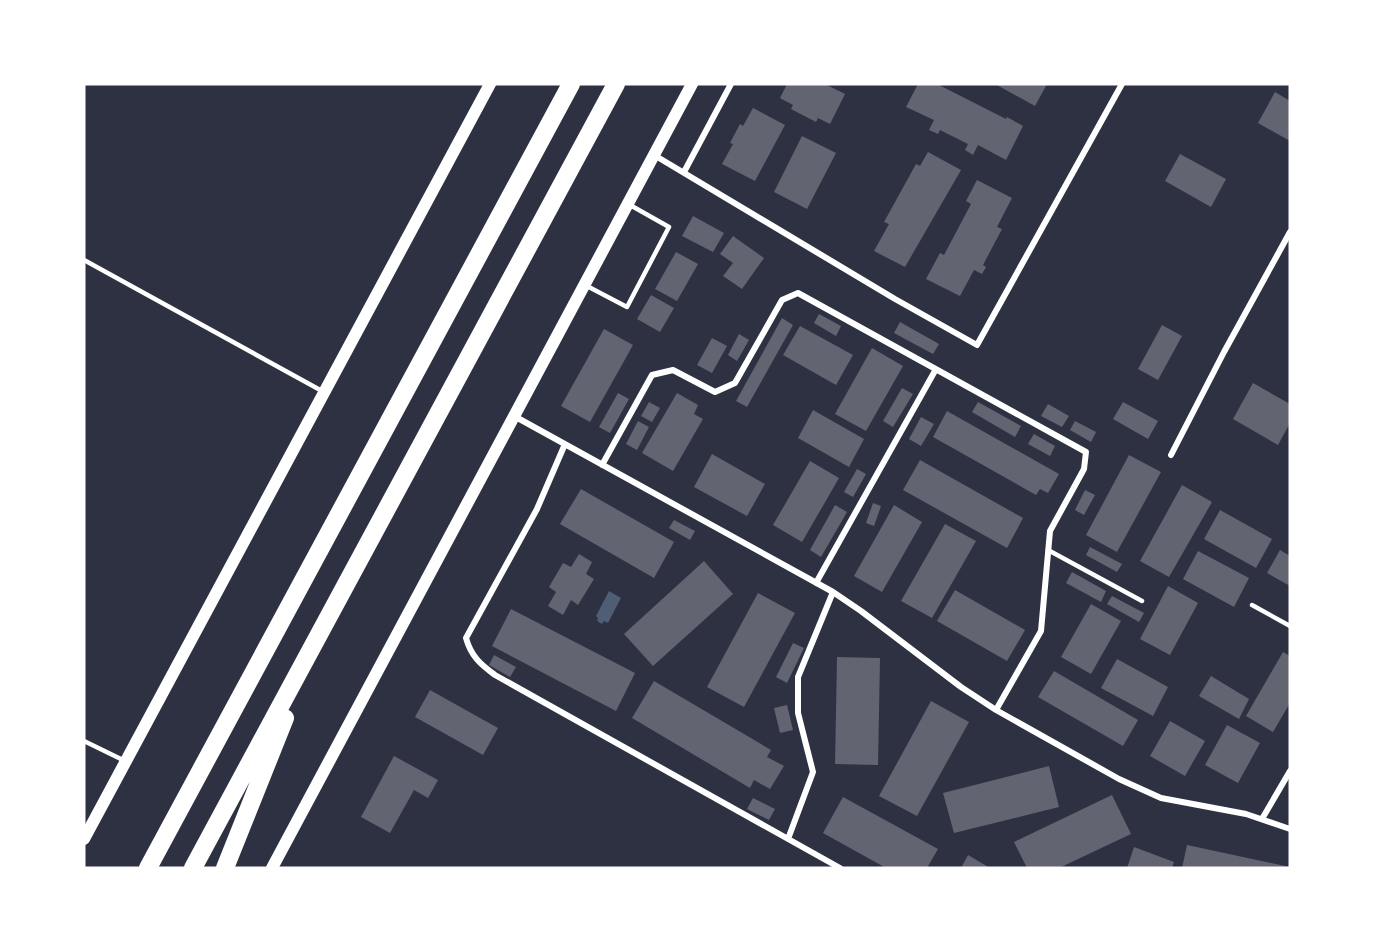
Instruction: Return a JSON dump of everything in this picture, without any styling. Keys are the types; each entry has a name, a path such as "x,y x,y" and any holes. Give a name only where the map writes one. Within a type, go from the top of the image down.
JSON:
{"highway":[{"path":"148,868 571,84"},
{"path":"193,868 616,84"},
{"path":"225,868 318,639"}],"main road":[{"path":"272,868 692,84"},
{"path":"84,839 488,89"}],"street":[{"path":"684,172 731,84"},
{"path":"654,155 895,299 977,345 1122,84"},
{"path":"1172,456 1224,352 1290,232"},
{"path":"602,465 652,375 673,370 715,392 735,383 782,300 798,292 1086,452 1084,469 1050,531 1041,631 996,710"},
{"path":"816,583 936,369"},
{"path":"514,416 833,592 961,687 996,710 1091,764 1161,798 1262,819 1290,829"},
{"path":"565,444 537,509 466,638 469,649 478,662 495,675 840,868"},
{"path":"788,839 813,772 798,713 798,677 833,592"},
{"path":"1262,819 1290,771"}],"lane":[{"path":"585,285 627,307 669,227 628,204"},
{"path":"84,260 324,392"},
{"path":"1048,550 1142,601"},
{"path":"1252,605 1290,626"},
{"path":"84,741 125,762"}],"water":[{"path":"609,591 621,598 608,623 604,621 602,624 597,621 596,616"}],"building":[{"path":"787,84 825,84 845,94 830,124 818,118 816,122 791,109 793,105 780,98"},
{"path":"918,84 937,84 1023,126 1006,160 978,145 973,155 965,150 968,144 940,130 938,134 929,130 934,120 906,107"},
{"path":"995,84 1047,84 1035,106"},
{"path":"1275,92 1290,101 1290,141 1258,123"},
{"path":"753,108 785,125 755,181 722,164 733,144 730,143 740,124 743,126"},
{"path":"802,136 836,153 807,209 774,192"},
{"path":"928,152 961,170 905,267 874,251 889,224 884,222 916,164 920,166"},
{"path":"1180,154 1226,179 1211,207 1165,181"},
{"path":"977,180 1012,198 997,227 1002,229 983,265 986,267 982,274 974,270 960,296 926,279 940,253 944,255 971,204 966,201"},
{"path":"693,216 724,233 713,252 682,236"},
{"path":"733,236 764,258 742,289 723,276 733,263 720,254"},
{"path":"676,252 698,264 677,301 655,289"},
{"path":"651,295 674,308 660,332 637,319"},
{"path":"819,314 841,326 836,336 814,323"},
{"path":"782,318 793,325 747,407 736,401"},
{"path":"900,322 939,344 933,354 894,333"},
{"path":"1162,325 1182,336 1158,380 1138,369"},
{"path":"800,326 853,355 836,385 783,355"},
{"path":"604,329 633,345 590,422 561,406"},
{"path":"739,334 749,340 737,361 728,355"},
{"path":"712,338 727,346 712,373 697,365"},
{"path":"872,348 903,366 866,431 835,414"},
{"path":"1253,383 1290,404 1290,423 1278,445 1233,419"},
{"path":"902,388 913,394 893,427 883,421"},
{"path":"618,393 629,399 610,433 599,427"},
{"path":"677,393 698,405 694,414 703,419 673,471 642,453"},
{"path":"649,402 660,408 652,422 641,416"},
{"path":"978,402 1021,426 1015,437 972,412"},
{"path":"1123,402 1158,421 1148,439 1113,419"},
{"path":"1048,404 1069,416 1062,427 1041,416"},
{"path":"813,410 864,439 849,467 798,438"},
{"path":"947,411 1059,474 1048,493 1040,489 1036,495 933,437"},
{"path":"921,417 934,424 921,446 909,439"},
{"path":"638,421 649,427 637,450 626,444"},
{"path":"1075,421 1096,432 1091,442 1070,430"},
{"path":"1034,434 1055,446 1050,456 1028,444"},
{"path":"712,454 765,484 747,516 694,487"},
{"path":"1129,455 1161,472 1117,552 1086,535"},
{"path":"920,460 1023,518 1007,548 903,490"},
{"path":"810,461 839,478 802,542 773,525"},
{"path":"857,469 866,474 853,497 844,492"},
{"path":"1182,485 1212,502 1169,577 1140,561"},
{"path":"581,489 674,542 654,578 560,524"},
{"path":"1085,490 1095,495 1084,515 1075,510"},
{"path":"873,503 881,506 874,526 866,523"},
{"path":"835,505 847,512 821,557 810,550"},
{"path":"894,505 922,522 882,592 854,576"},
{"path":"1220,510 1272,539 1256,568 1204,539"},
{"path":"674,520 695,531 690,540 669,528"},
{"path":"945,524 976,541 932,618 901,601"},
{"path":"1090,547 1122,564 1117,572 1086,555"},
{"path":"1280,550 1290,556 1290,586 1267,573"},
{"path":"1198,551 1249,578 1234,607 1183,579"},
{"path":"579,554 592,562 586,574 594,579 578,605 571,600 563,615 548,606 556,592 549,587 563,563 571,567"},
{"path":"704,561 733,594 653,666 624,634"},
{"path":"1072,572 1106,591 1101,602 1066,583"},
{"path":"1168,586 1198,603 1170,655 1140,639"},
{"path":"955,590 1025,630 1007,661 937,621"},
{"path":"758,593 795,613 744,707 707,687"},
{"path":"1112,596 1144,613 1139,622 1107,604"},
{"path":"1091,604 1121,621 1091,674 1061,657"},
{"path":"511,609 635,673 616,711 492,646"},
{"path":"793,643 804,648 787,683 776,677"},
{"path":"1283,652 1290,656 1290,703 1273,732 1246,716"},
{"path":"494,655 516,667 510,677 489,665"},
{"path":"837,657 880,658 878,765 835,764"},
{"path":"1117,659 1168,687 1153,716 1101,688"},
{"path":"1054,671 1138,720 1123,746 1038,697"},
{"path":"1211,676 1249,699 1239,719 1199,696"},
{"path":"654,681 771,750 767,757 784,766 770,789 754,780 750,788 632,718"},
{"path":"430,690 498,728 483,755 415,717"},
{"path":"931,701 969,722 917,816 879,796"},
{"path":"787,705 793,730 780,733 774,708"},
{"path":"1170,721 1205,741 1185,776 1150,756"},
{"path":"1227,725 1260,743 1238,783 1205,765"},
{"path":"394,756 438,780 428,798 414,790 390,833 361,817"},
{"path":"1049,766 1059,807 954,833 943,793"},
{"path":"1112,795 1131,834 1059,868 1027,868 1014,842"},
{"path":"843,797 938,849 927,868 886,868 823,833"},
{"path":"753,798 775,809 769,820 747,809"},
{"path":"1187,845 1290,867 1182,868"},
{"path":"1134,847 1174,862 1172,868 1127,868"},
{"path":"968,855 990,868 961,868"}]}
